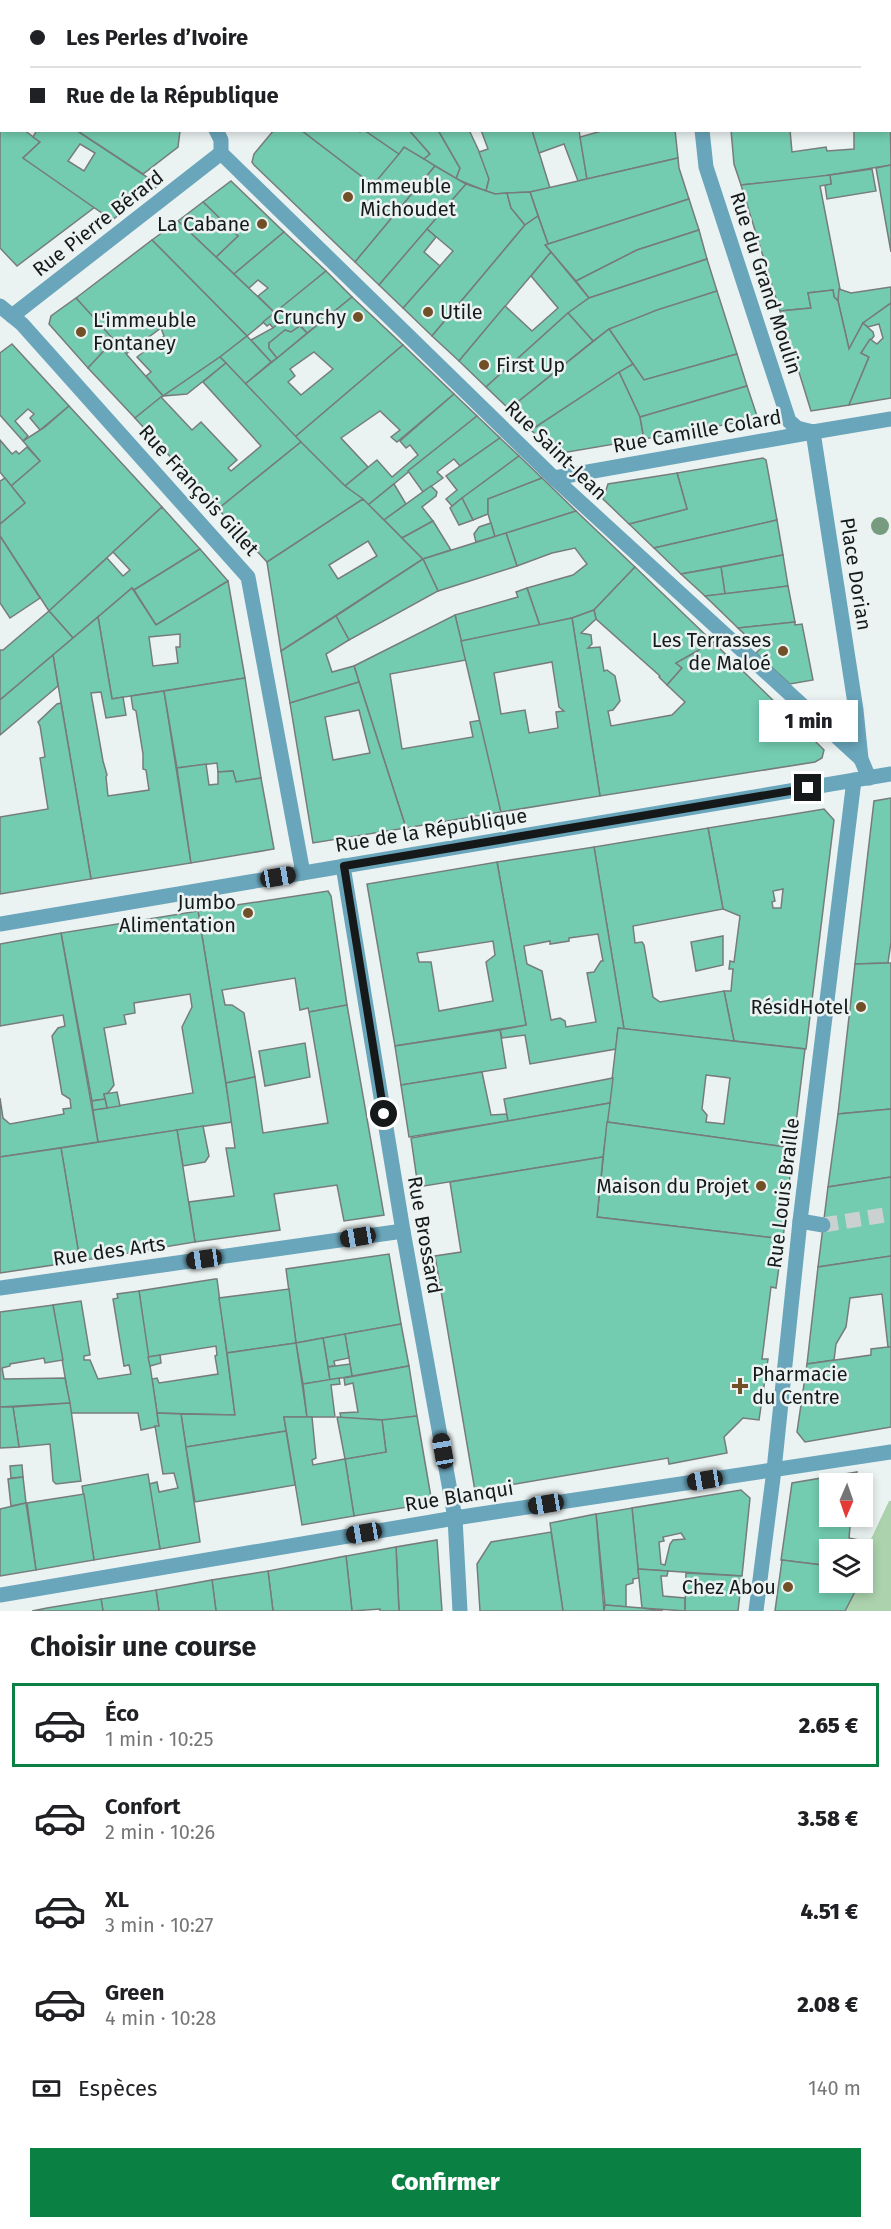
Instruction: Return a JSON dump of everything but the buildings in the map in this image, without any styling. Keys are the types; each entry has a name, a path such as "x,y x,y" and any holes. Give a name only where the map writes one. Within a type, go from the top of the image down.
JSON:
{"street":[{"name":"Rue du Grand Moulin","path":"702,132 706,167 789,421 797,429 813,432"},
{"name":"Rue Pierre Bérard","path":"4,316 222,139"},
{"name":"Rue Saint-Jean","path":"222,139 554,478 861,759"},
{"name":"Rue François Gillet","path":"4,316 22,324 248,577 303,873"},
{"path":"813,432 891,419"},
{"name":"Rue Camille Colard","path":"554,478 813,432"},
{"name":"Place Dorian","path":"813,432 856,710 861,779"},
{"path":"861,779 891,774"},
{"name":"Rue de la République","path":"0,924 861,779"},
{"name":"Rue Louis Braille","path":"756,1611 774,1470 800,1221 861,779"},
{"name":"Rue Brossard","path":"344,866 403,1230 455,1518 460,1611"},
{"path":"800,1221 824,1225"},
{"name":"Rue des Arts","path":"0,1288 403,1230"},
{"name":"Rue Blanqui","path":"0,1595 455,1518 891,1452"}],"green space":[{"path":"891,1501 891,1611 845,1611 855,1593 873,1593 873,1539 871,1539"}],"tunnel":[{"path":"823,1225 891,1214"}],"place":[{"name":"Immeuble Michoudet","path":"348,197"},
{"name":"La Cabane","path":"262,224"},
{"name":"Utile","path":"428,312"},
{"name":"Crunchy","path":"358,317"},
{"name":"L'immeuble Fontaney","path":"81,332"},
{"name":"First Up","path":"484,365"},
{"name":"Les Terrasses de Maloé","path":"783,651"},
{"name":"Jumbo Alimentation","path":"248,913"},
{"name":"RésidHotel","path":"861,1007"},
{"name":"Maison du Projet","path":"761,1186"},
{"name":"Pharmacie du Centre","path":"740,1386"},
{"name":"Chez Abou","path":"788,1587"}],"route":[{"path":"384,1114 344,866 808,788"}]}
